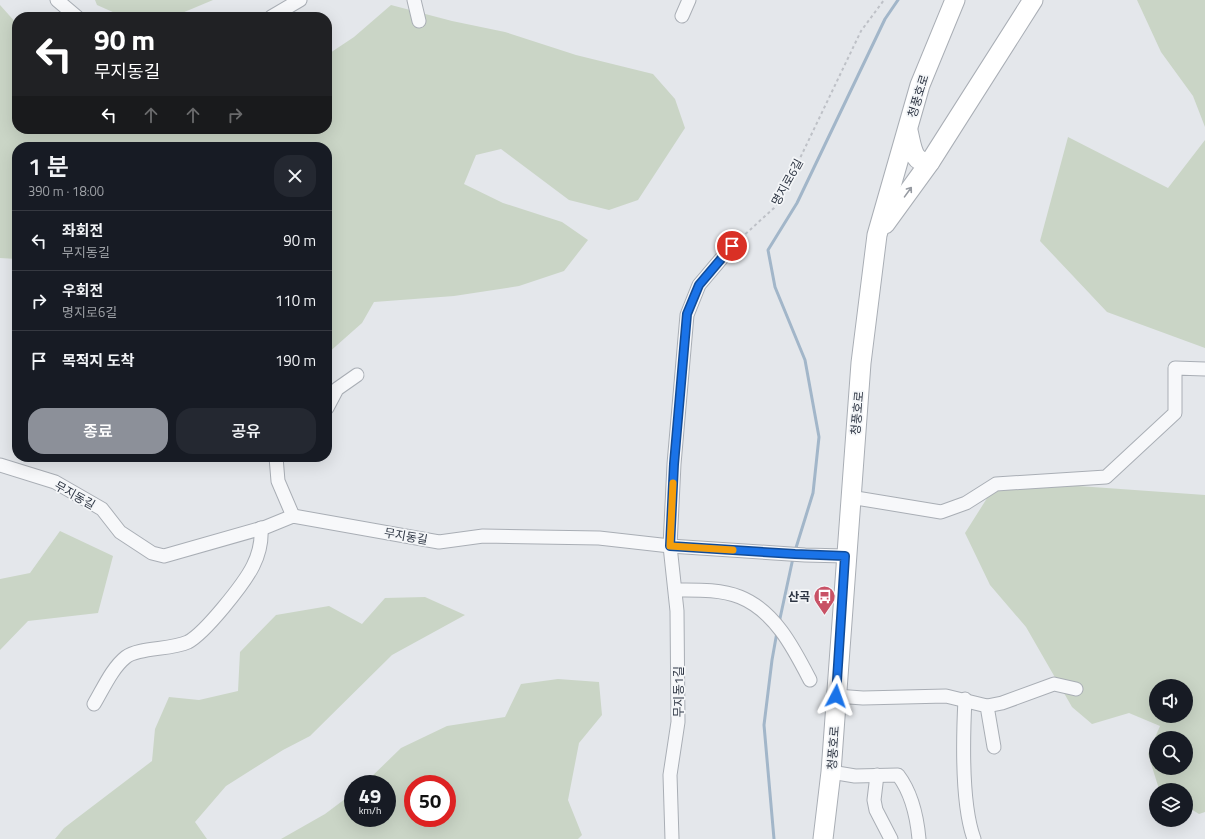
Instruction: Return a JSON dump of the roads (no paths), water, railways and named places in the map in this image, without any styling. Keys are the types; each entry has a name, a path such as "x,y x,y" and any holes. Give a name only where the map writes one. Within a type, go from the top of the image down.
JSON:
{"main road":[{"name":"청풍호로","path":"823,839 831,772 845,556 861,363 877,235 920,85 955,0"},
{"path":"877,235 930,162 1033,0"},
{"path":"908,130 914,155 917,160 924,163 930,162"}],"street":[{"path":"57,0 71,12"},
{"path":"280,12 300,0"},
{"path":"414,0 419,21"},
{"path":"682,16 689,0"},
{"path":"670,546 674,464 687,314 699,285 732,246"},
{"path":"850,497 941,512 966,503 996,484 1106,477 1175,413 1175,368 1205,370"},
{"path":"332,398 337,389 357,376"},
{"path":"276,462 278,481 293,516"},
{"name":"무지동길","path":"0,465 55,482 102,509 120,532 152,553 164,556 261,528 293,516 439,542 483,536 583,538 785,554 845,556"},
{"path":"94,704 117,666 127,656 140,652 163,649 188,642 203,630 240,586 253,567 262,540 261,528"},
{"name":"무지동1길","path":"670,546 676,590 678,722 670,775 672,839"},
{"path":"676,590 714,591 739,596 753,603 784,632 810,680"},
{"path":"836,696 863,698 946,696 965,699 987,706 1002,703 1054,684 1076,689"},
{"path":"965,699 964,734 966,793 971,832 974,839"},
{"path":"987,706 994,747"},
{"path":"831,772 855,776 898,775 906,788 916,817 919,839"},
{"path":"877,775 874,800 876,810 890,839"}],"waterway":[{"path":"795,551 813,493 819,437 805,360 775,287 768,250 797,203 885,19 898,0"},
{"path":"779,623 793,558"},
{"path":"774,839 764,725 777,632"}],"place":[{"name":"산곡","path":"825,616"}]}
